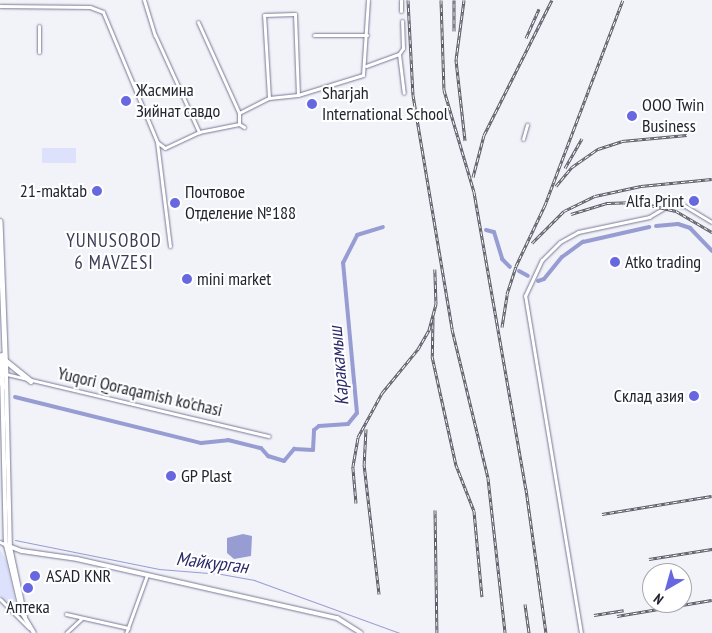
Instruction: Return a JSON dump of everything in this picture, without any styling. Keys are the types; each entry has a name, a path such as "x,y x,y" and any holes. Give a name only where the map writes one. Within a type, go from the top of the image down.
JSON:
{"main road":[{"path":"0,221 5,360 2,372"},
{"path":"2,372 1,352 4,342"},
{"path":"5,360 31,381"},
{"path":"0,380 5,388"}],"street":[{"path":"1,0 1,6 90,7 103,12 157,142 170,246"},
{"path":"144,0 155,35 199,132"},
{"path":"239,113 269,98 298,95 364,76 368,0"},
{"path":"401,0 401,11"},
{"path":"269,98 264,15 295,14 298,95"},
{"path":"366,66 399,54 403,48 402,21"},
{"path":"198,22 239,113 239,124"},
{"path":"39,26 39,52"},
{"path":"314,35 366,35"},
{"path":"399,54 404,93"},
{"path":"157,142 165,148 199,132 239,124 244,127"},
{"path":"523,139 527,124"},
{"path":"581,633 525,296 542,260 560,242 578,232 650,217 671,204 685,206 712,222"},
{"path":"2,372 7,406 8,546 27,624 34,633"},
{"name":"Yuqori Qoraqamish ko'chasi","path":"2,372 31,381 268,436"},
{"path":"0,542 8,546 337,618 361,633"},
{"path":"126,633 147,575"},
{"path":"0,600 30,628"},
{"path":"66,614 128,628"},
{"path":"66,633 82,618"}],"shaded area":[{"path":"42,148 76,148 76,163 42,163"},
{"path":"0,549 6,561 19,616 0,596"}],"water":[{"path":"243,534 252,536 251,556 234,559 227,553 227,538"}],"waterway":[{"name":"Каракамыш","path":"656,226 678,224 690,228 712,251"},
{"name":"Каракамыш","path":"15,397 201,443 228,440 261,448 268,456 284,461 294,449 313,450 314,430 319,426 348,424 357,413 343,263 357,235 383,227"},
{"name":"Каракамыш","path":"538,281 544,279 562,257 583,242 649,227"},
{"name":"Каракамыш","path":"486,230 494,232 502,259 510,267"},
{"name":"Каракамыш","path":"519,271 528,276"},
{"name":"Майкурган","path":"15,540 159,569 221,574 254,580 400,633"}],"railway":[{"path":"408,0 413,95 452,329 488,478 505,633"},
{"path":"441,0 444,90 474,192 526,489 546,633"},
{"path":"454,0 454,31"},
{"path":"464,0 456,60 465,140"},
{"path":"473,177 484,135 552,0"},
{"path":"502,327 507,294 516,266 545,205 623,0"},
{"path":"526,38 539,9"},
{"path":"556,186 572,167 598,149 622,141 687,135"},
{"path":"565,168 582,138"},
{"path":"532,243 564,211 595,196 641,186 712,179"},
{"path":"571,214 607,203 637,202 676,211 712,232"},
{"path":"356,503 353,466 358,437 382,393 418,349 429,330 436,304 435,269"},
{"path":"433,317 432,356 456,465 474,511 482,597"},
{"path":"366,429 364,464 379,594"},
{"path":"602,514 712,496"},
{"path":"435,510 437,633"},
{"path":"649,559 712,549"},
{"path":"617,616 712,600"},
{"path":"525,604 529,633"},
{"path":"594,615 624,610"}],"place":[{"name":"Жасмина Зийнат савдо","path":"126,101"},
{"name":"Sharjah International School","path":"312,104"},
{"name":"ООО Twin Business","path":"632,116"},
{"name":"21-maktab","path":"97,191"},
{"name":"Alfa Print","path":"694,201"},
{"name":"Почтовое Отделение №188","path":"175,203"},
{"name":"Atko trading","path":"615,262"},
{"name":"mini market","path":"187,279"},
{"name":"Склад азия","path":"694,396"},
{"name":"GP Plast","path":"171,476"},
{"name":"ASAD KNR","path":"35,576"},
{"name":"Аптека","path":"28,588"}],"district":[{"name":"YUNUSOBOD 6 MAVZESI","path":"114,252"}]}
